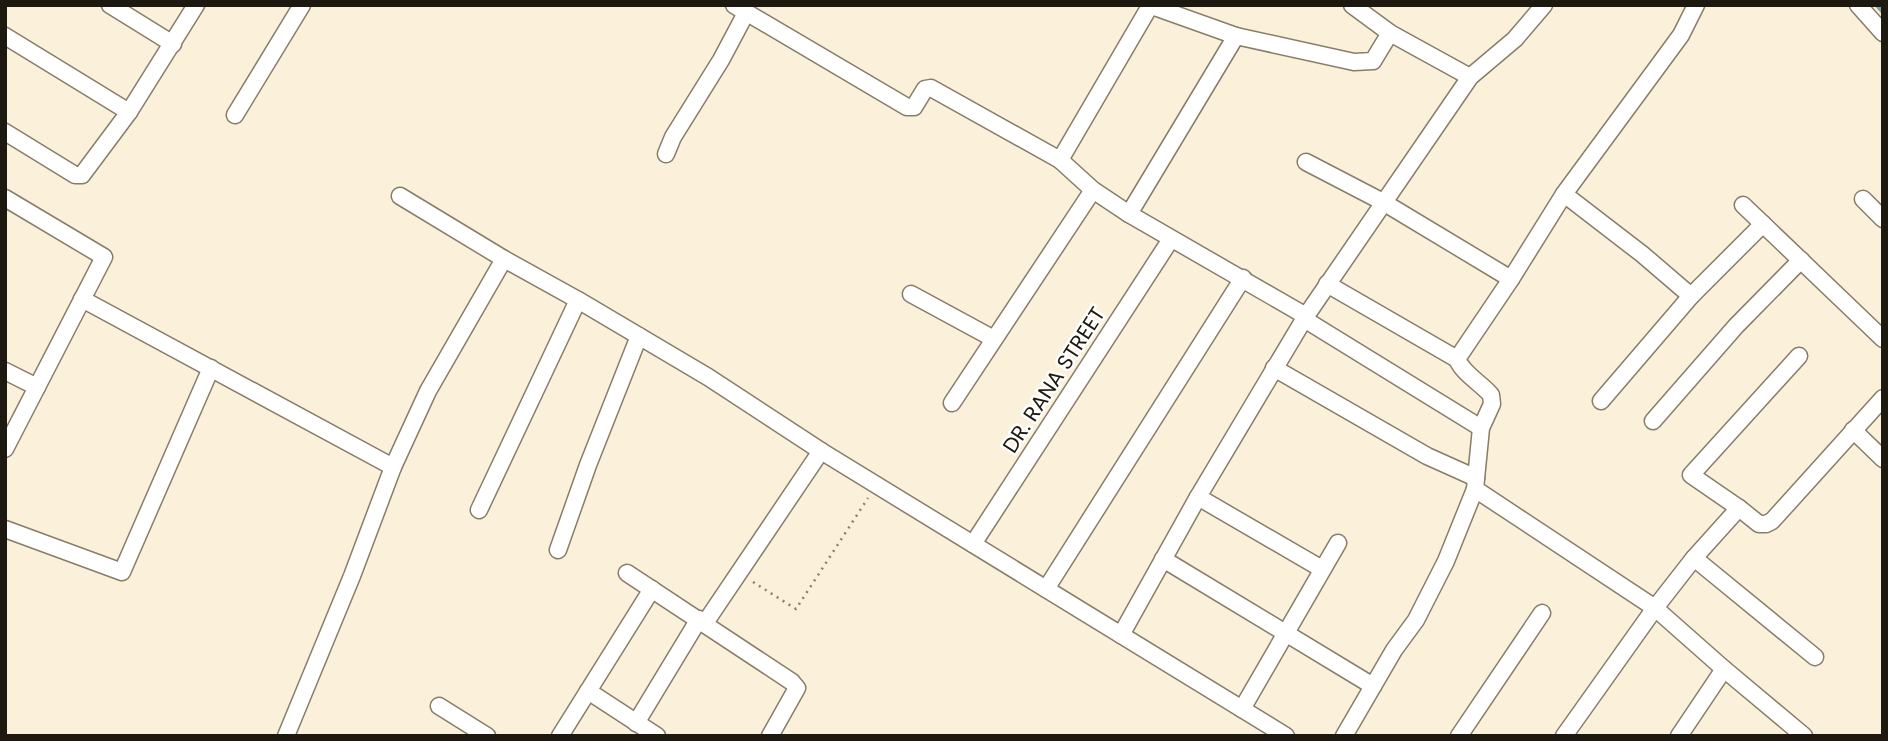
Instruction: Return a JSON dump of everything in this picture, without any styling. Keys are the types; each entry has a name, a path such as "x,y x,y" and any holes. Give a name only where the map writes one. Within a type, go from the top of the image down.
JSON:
{"street":[{"path":"110,5 173,44"},
{"path":"5,132 75,174 82,175 129,112 196,5"},
{"path":"1352,5 1390,33 1469,77"},
{"path":"1121,635 1198,497 1327,284 1469,77 1515,39 1544,5"},
{"path":"1457,359 1564,194 1681,35 1696,5"},
{"path":"1858,5 1883,33"},
{"path":"1060,160 1150,6 1236,36 1354,62 1373,61 1390,33"},
{"path":"235,115 298,7"},
{"path":"666,154 673,137 721,60 740,9 907,107 914,107 925,89 931,89 1060,160 1093,190 1129,214 1243,278 1481,428"},
{"path":"5,36 129,112"},
{"path":"1129,214 1236,36"},
{"path":"1307,162 1383,202 1511,279"},
{"path":"952,403 1093,190"},
{"path":"1564,194 1642,254 1690,296"},
{"path":"400,196 708,377 877,485 1286,736"},
{"path":"5,198 104,257 5,449"},
{"path":"1863,199 1883,219"},
{"path":"1743,205 1883,339"},
{"path":"1601,401 1690,296 1763,225"},
{"name":"DR. RANA STREET","path":"973,544 1171,239"},
{"path":"286,736 352,576 393,467 428,391 504,259"},
{"path":"1653,422 1736,326 1801,260"},
{"path":"1046,589 1243,278"},
{"path":"1327,284 1457,359 1465,372 1491,395 1492,404 1481,428 1475,483 1446,561 1416,620 1394,650 1344,736"},
{"path":"911,294 994,339"},
{"path":"82,299 393,467"},
{"path":"479,510 578,300"},
{"path":"558,550 639,336"},
{"path":"1799,356 1691,475 1759,524 1772,521 1883,398"},
{"path":"1274,368 1475,483 1655,608 1724,669 1786,730 1804,736"},
{"path":"5,529 122,572 211,369"},
{"path":"5,371 37,387"},
{"path":"1853,430 1883,459"},
{"path":"636,723 702,621 738,573 821,450"},
{"path":"1198,497 1322,569"},
{"path":"1564,736 1655,608 1694,558 1739,509"},
{"path":"1242,709 1338,543"},
{"path":"1694,558 1815,657"},
{"path":"1163,559 1373,686"},
{"path":"627,573 792,682 797,688 770,736"},
{"path":"560,736 652,589"},
{"path":"1460,736 1542,612"},
{"path":"1679,736 1724,669"},
{"path":"588,691 656,736"},
{"path":"439,706 486,736"}],"path":[{"path":"738,573 796,609 877,485"}],"waterway":[{"path":"1877,5 1883,12"}]}
